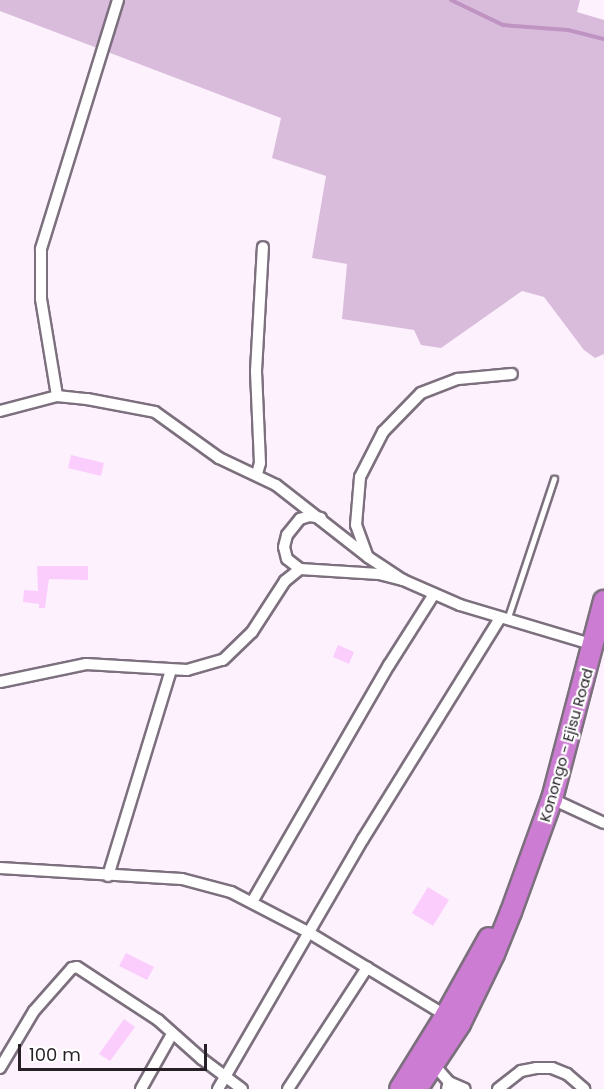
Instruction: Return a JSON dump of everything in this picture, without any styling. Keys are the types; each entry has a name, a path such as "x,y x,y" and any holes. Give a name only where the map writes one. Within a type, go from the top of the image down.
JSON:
{"highway":[{"name":"Konongo - Ejisu Road","path":"400,1089 453,1020 494,954 552,799 604,601"},
{"name":"Konongo - Ejisu Road","path":"417,1089 435,1066 453,1020"}],"street":[{"path":"57,396 41,299 41,249 80,131 118,0"},
{"path":"257,474 260,455 256,371 263,247"},
{"path":"368,556 356,525 360,477 383,432 420,393 459,379 512,374"},
{"path":"0,411 57,396 87,399 155,412 219,458 257,474 403,580 504,620 594,645"},
{"path":"322,519 310,516 300,519 287,535 284,547 287,559 300,569 379,574 403,580"},
{"path":"0,682 86,664 187,670 223,660 252,632 285,581 300,569"},
{"path":"252,902 389,665 434,594"},
{"path":"218,1089 308,932 504,620"},
{"path":"108,876 171,670"},
{"path":"552,799 604,823"},
{"path":"0,868 182,879 231,892 308,932 453,1020"},
{"path":"0,1068 34,1011 72,968 77,967 158,1020 225,1078 242,1089"},
{"path":"288,1089 367,968"},
{"path":"141,1089 172,1034"},
{"path":"435,1066 448,1086 465,1089"},
{"path":"498,1089 521,1071 536,1068 560,1071 584,1089"}],"lane":[{"path":"504,620 554,479"}],"shaded area":[{"path":"0,0 580,0 577,12 604,20 604,354 595,358 584,350 544,297 522,291 441,348 421,345 414,330 342,319 347,264 312,258 326,176 272,158 281,118 0,11"}],"building":[{"path":"71,455 104,463 101,476 68,468"},
{"path":"37,566 88,566 88,580 49,579 45,608 39,608 39,604 23,602 24,590 38,591"},
{"path":"338,645 354,652 349,664 333,657"},
{"path":"428,887 449,900 433,926 412,913"},
{"path":"126,953 154,967 147,980 119,966"},
{"path":"124,1019 135,1027 110,1061 99,1054"}],"waterway":[{"path":"451,0 503,25 568,30 604,39"}]}
